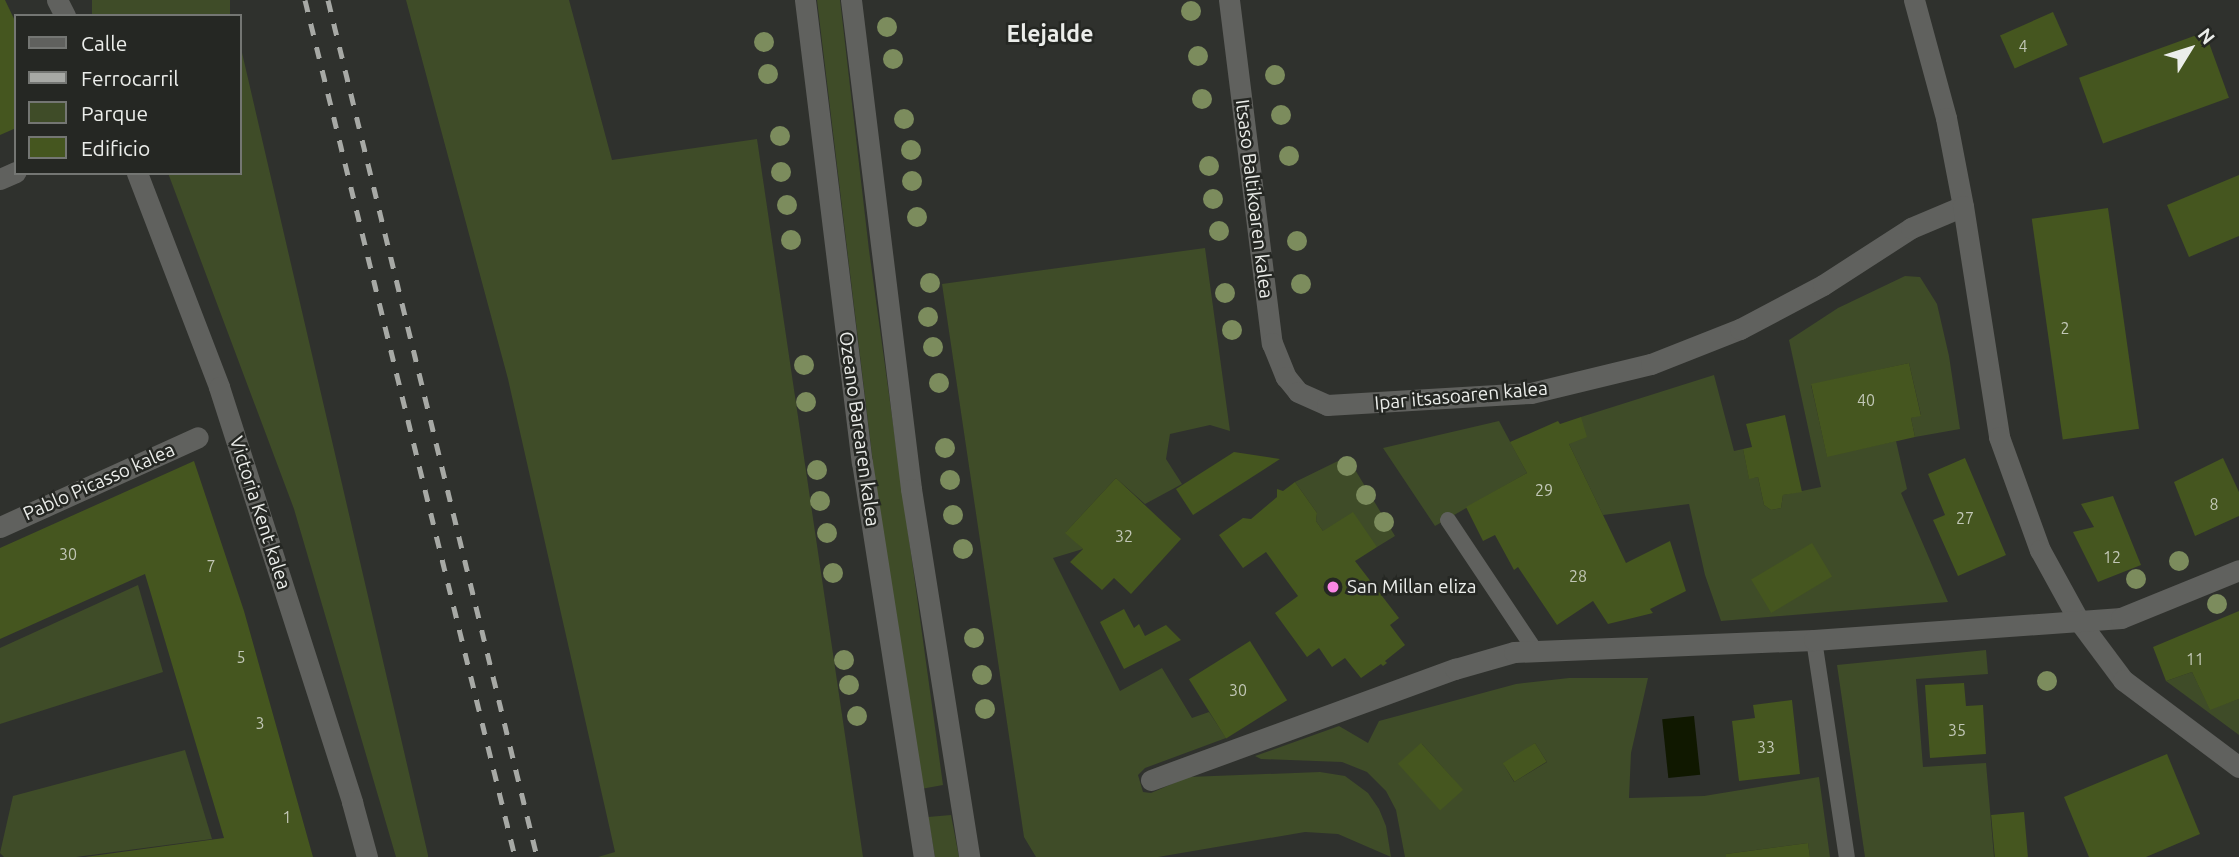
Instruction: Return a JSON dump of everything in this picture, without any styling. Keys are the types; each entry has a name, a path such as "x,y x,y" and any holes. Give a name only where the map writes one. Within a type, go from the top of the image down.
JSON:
{"street":[{"name":"Ozeano Barearen kalea","path":"805,0 862,462 924,857"},
{"path":"851,0 911,489 969,857"},
{"name":"Itsaso Baltikoaren kalea","path":"1229,0 1272,344 1286,377 1298,392"},
{"path":"1914,0 1946,118 1963,206 1999,437 2040,550 2079,621 2123,680 2239,768"},
{"name":"Victoria Kent kalea","path":"138,175 219,387 367,857"},
{"name":"Ipar itsasoaren kalea","path":"1298,392 1313,400 1341,407 1531,393 1651,364 1741,329 1823,285 1911,228 1963,206"},
{"name":"Pablo Picasso kalea","path":"0,527 198,437"},
{"path":"1151,780 1455,669 1514,652 1814,640 2121,618 2239,570"}],"lane":[{"path":"1448,520 1536,652"},
{"path":"1814,640 1847,857"}],"green space":[{"path":"92,0 230,0 230,14 92,14"},
{"path":"406,0 569,0 612,160 757,139 863,857 598,857 615,852 508,379"},
{"path":"817,0 840,0 869,250 943,785 921,789 877,496"},
{"path":"242,53 428,857 396,857 294,509 169,175 242,175"},
{"path":"1205,248 1230,431 1210,425 1170,434 1166,459 1182,484 1145,504 1116,478 1066,532 1083,549 1053,558 1120,691 1162,668 1192,718 1209,712 1226,738 1145,768 1138,775 1143,792 1151,793 1188,777 1320,772 1345,776 1368,793 1379,809 1386,826 1391,857 1338,834 1305,832 1158,857 1036,857 1024,837 942,284"},
{"path":"1905,276 1920,277 1937,304 1949,356 1960,429 1915,437 1911,418 1921,415 1909,363 1811,385 1827,456 1896,441 1907,489 1901,493 1948,602 1721,621 1705,575 1689,504 1603,515 1569,444 1581,417 1714,375 1734,451 1743,449 1749,478 1758,477 1764,505 1771,510 1781,508 1783,495 1821,487 1789,340 1838,308"},
{"path":"1499,421 1527,473 1435,526 1383,448"},
{"path":"1340,460 1351,463 1395,536 1377,547 1323,531 1316,521 1317,513 1295,482"},
{"path":"138,585 163,672 0,724 0,648"},
{"path":"1986,650 1988,674 1916,679 1923,767 1986,763 1994,857 1865,857 1837,665"},
{"path":"2192,672 2210,709 2239,699 2239,735 2166,681"},
{"path":"1569,678 1648,678 1631,753 1629,798 1704,796 1819,777 1830,857 1810,857 1808,843 1726,854 1726,857 1405,857 1396,810 1386,791 1367,772 1342,762 1261,759 1255,756 1339,726 1368,743 1379,721 1516,684","holes":["1535,743 1547,762 1514,782 1504,765","1422,744 1454,780 1400,765"]},
{"path":"185,750 212,839 76,857 4,857 0,853 13,796"},
{"path":"951,815 959,857 935,857 928,817"}],"shaded area":[{"path":"1694,716 1700,775 1668,778 1662,719"}],"building":[{"path":"0,0 5,0 14,19 14,129 0,135"},
{"path":"2053,12 2068,45 2015,68 2000,36"},
{"path":"2205,32 2229,98 2103,144 2079,78"},
{"path":"2239,175 2239,236 2189,257 2167,205"},
{"path":"2108,208 2139,429 2063,440 2032,219"},
{"path":"1909,363 1921,416 1911,418 1915,437 1827,457 1811,384"},
{"path":"1785,415 1802,492 1783,495 1781,508 1771,510 1764,505 1758,477 1749,479 1743,449 1752,447 1746,424"},
{"path":"1581,417 1587,437 1569,444 1626,563 1670,541 1686,591 1650,609 1653,613 1608,624 1593,601 1557,625 1518,567 1514,570 1495,535 1483,541 1466,507 1527,473 1510,442 1558,421 1560,424"},
{"path":"1234,452 1280,459 1193,515 1176,489"},
{"path":"1965,458 2006,555 1958,576 1933,520 1945,515 1928,474"},
{"path":"2223,458 2239,492 2239,516 2195,536 2174,482"},
{"path":"194,461 244,611 313,857 85,857 224,838 145,574 0,639 0,548"},
{"path":"1116,478 1181,539 1131,594 1114,578 1102,590 1070,562 1083,549 1065,533"},
{"name":"San Millan eliza","path":"1295,482 1317,513 1316,521 1323,531 1353,512 1377,547 1355,561 1399,618 1390,625 1405,645 1385,661 1387,663 1383,666 1381,664 1361,678 1345,658 1332,667 1319,648 1307,657 1275,613 1298,596 1266,552 1243,568 1219,535 1243,518 1251,519 1277,497 1277,489 1283,491"},
{"path":"2113,496 2141,565 2098,582 2073,532 2094,527 2081,504"},
{"path":"1812,543 1832,576 1771,613 1751,580"},
{"path":"1124,609 1134,628 1139,624 1145,636 1166,625 1181,640 1124,669 1100,622"},
{"path":"2239,611 2239,699 2210,710 2192,672 2166,681 2153,647"},
{"path":"1250,641 1287,700 1226,739 1189,679"},
{"path":"1964,683 1966,706 1983,705 1986,754 1930,758 1925,685"},
{"path":"1792,700 1800,774 1739,781 1732,721 1755,718 1753,705"},
{"path":"1421,743 1463,790 1440,811 1398,764"},
{"path":"1535,743 1547,762 1514,782 1503,763"},
{"path":"2167,754 2200,834 2146,857 2089,857 2064,797"},
{"path":"2024,812 2028,857 1995,857 1991,815"},
{"path":"1808,843 1810,857 1726,857 1726,854"}],"railway":[{"path":"305,0 515,857"},
{"path":"328,0 537,857"}],"place":[{"name":"San Millan eliza","path":"1333,587"}],"district":[{"name":"Elejalde","path":"1050,34"}]}
